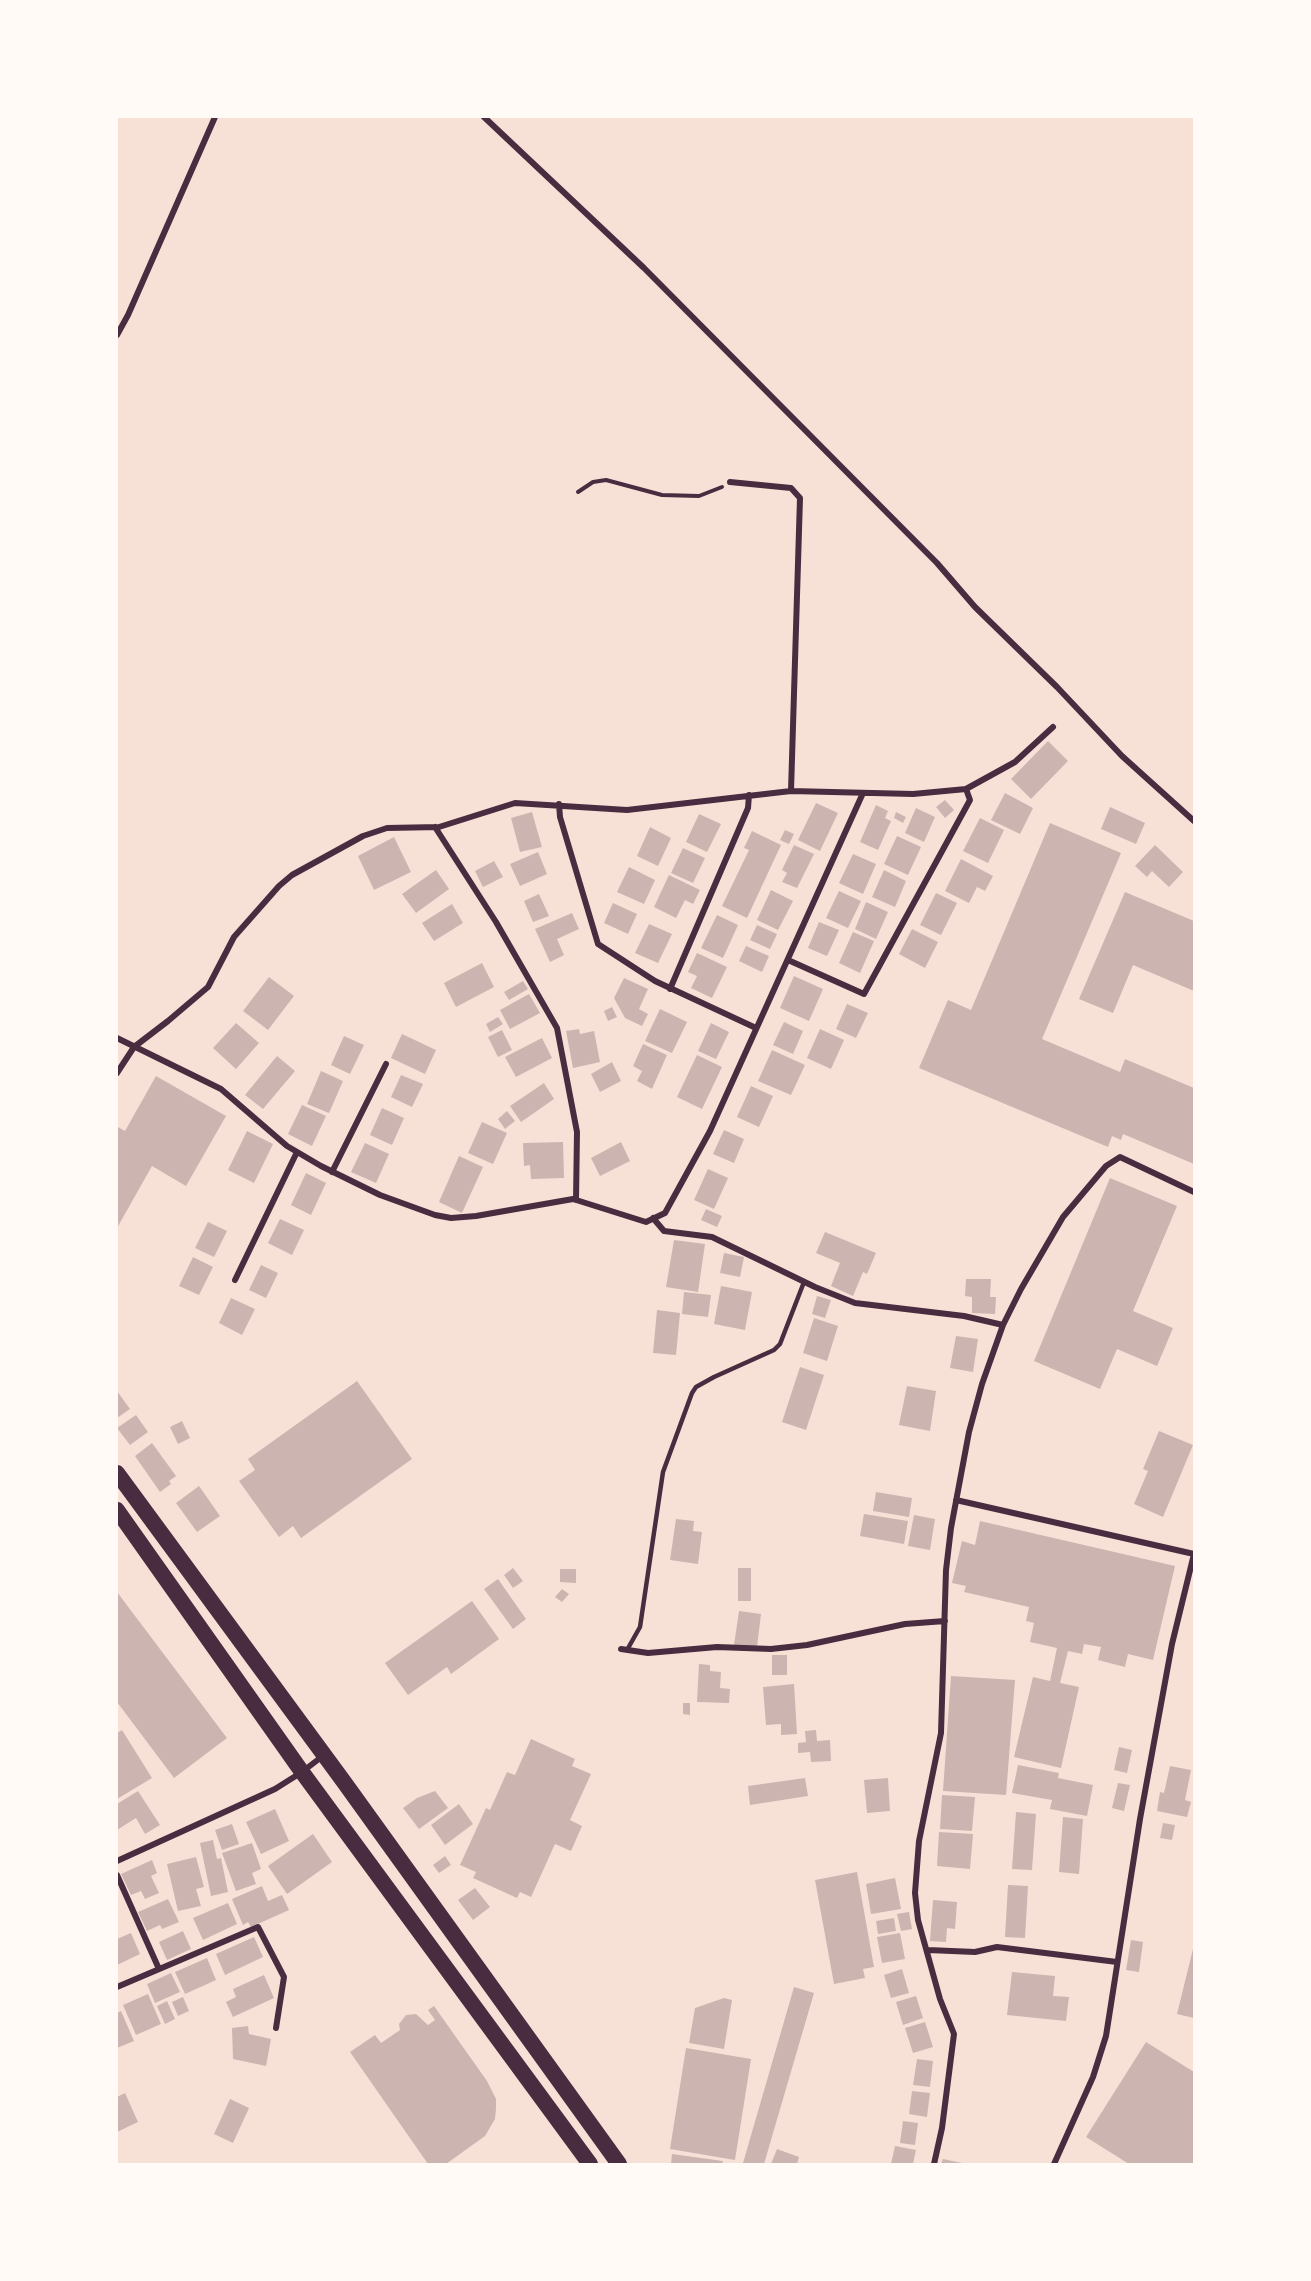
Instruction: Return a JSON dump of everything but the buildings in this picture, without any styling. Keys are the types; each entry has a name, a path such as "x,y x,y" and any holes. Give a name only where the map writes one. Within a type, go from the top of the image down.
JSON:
{"highway":[{"path":"117,1473 619,2164"},
{"path":"117,1510 302,1772 590,2164"}],"street":[{"path":"117,335 128,315 215,117"},
{"path":"484,117 661,285 937,563 975,607 1057,687 1122,756 1194,821"},
{"path":"730,482 791,488 800,498 791,791"},
{"path":"117,1074 134,1047 168,1022 208,987 234,938 292,875 328,853 371,833 387,828 435,827 515,803 627,810 791,791 914,794 966,789 1015,762 1053,727"},
{"path":"788,960 864,994 970,800 966,789"},
{"path":"117,1038 222,1089 252,1117 297,1152 332,1172 380,1195 435,1215 451,1218 476,1216 563,1199 576,1200 646,1222 665,1213 710,1131 863,793"},
{"path":"670,989 748,808 748,795"},
{"path":"559,804 560,817 598,944 670,989 756,1028"},
{"path":"435,827 496,922 557,1028 577,1132 576,1200"},
{"path":"332,1172 386,1064"},
{"path":"235,1280 297,1152"},
{"path":"934,2164 942,2128 954,2034 940,1999 918,1920 915,1893 920,1841 941,1733 946,1570 956,1500 982,1384 1003,1324 1021,1289 1062,1217 1106,1166 1120,1157 1194,1192"},
{"path":"654,1218 664,1231 712,1237 804,1282 855,1303 963,1316 1003,1324"},
{"path":"956,1500 1194,1554 1172,1644 1140,1819 1106,2036 1093,2077 1054,2164"},
{"path":"624,1649 665,1653 717,1647 771,1649 807,1645 905,1624 945,1621"},
{"path":"117,1861 275,1789 324,1755"},
{"path":"117,1875 159,1969"},
{"path":"117,1987 258,1927 284,1977 276,2028"},
{"path":"928,1950 975,1953 997,1947 1117,1962"}],"lane":[{"path":"624,1649 640,1627 663,1472 692,1393 696,1387 714,1377 774,1350 780,1344 804,1282"}],"path":[{"path":"578,492 593,482 606,480 662,495 699,496 718,490 730,482"}]}
